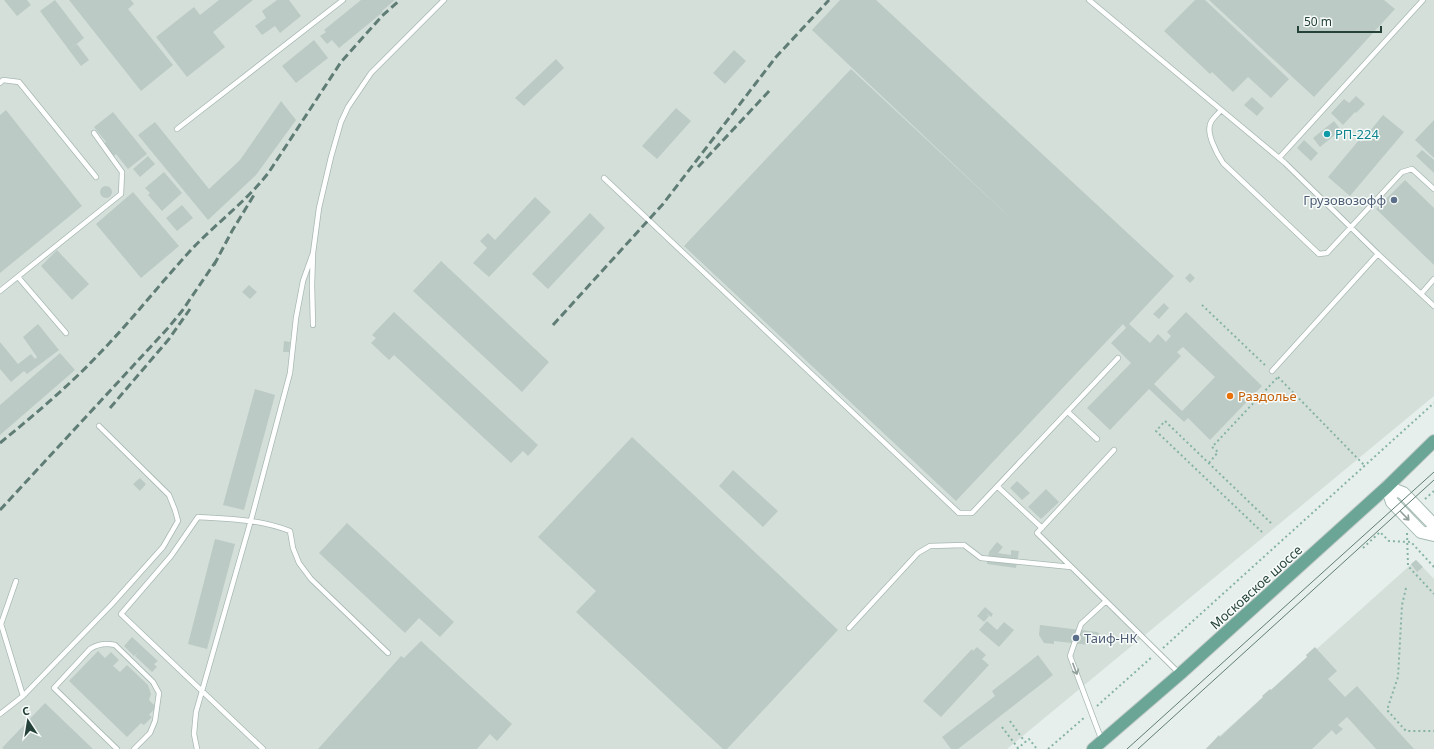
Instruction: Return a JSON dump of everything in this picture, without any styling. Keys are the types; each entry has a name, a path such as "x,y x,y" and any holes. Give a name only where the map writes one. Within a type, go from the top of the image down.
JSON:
{"main road":[{"name":"Московское шоссе","path":"1097,745 1180,674 1387,487 1434,441"}],"street":[{"path":"1387,487 1403,493 1432,523 1434,530"},
{"path":"1387,487 1392,502 1421,532 1434,534"}],"lane":[{"path":"177,129 342,0"},
{"path":"313,325 313,253 319,208 330,157 343,117 371,73 444,0"},
{"path":"1090,0 1280,158 1378,254 1434,306"},
{"path":"1280,158 1424,0"},
{"path":"0,83 3,80 19,82 96,177"},
{"path":"1221,110 1210,123 1209,129 1215,152 1223,163 1319,254 1328,253 1402,172 1412,169 1434,189"},
{"path":"0,291 121,194 122,172 94,133"},
{"path":"604,178 959,513 972,513 1118,358"},
{"path":"197,749 194,734 196,712 251,520 290,373 296,318 303,281 313,253"},
{"path":"1272,371 1378,254"},
{"path":"18,276 66,333"},
{"path":"1421,294 1434,279"},
{"path":"1068,412 1097,439"},
{"path":"0,714 23,696 112,604 163,547 178,521 176,510 169,495 99,426"},
{"path":"1114,450 1037,533 1180,674"},
{"path":"998,487 1042,528"},
{"path":"263,749 121,614 171,556 198,517 251,520 278,527 290,532 298,563 311,579 388,653"},
{"path":"849,628 918,553 930,546 964,545 981,558 1071,566"},
{"path":"16,581 2,624 23,696"},
{"path":"1097,745 1091,711 1070,656 1082,624 1106,601"},
{"path":"117,749 54,688 90,649 96,645 107,643 116,645 153,682 159,693 155,721 150,732 134,749"}],"path":[{"path":"1202,305 1272,371 1365,466"},
{"path":"1208,463 1218,452 1212,447 1278,377"},
{"path":"1048,749 1434,403"},
{"path":"1262,532 1156,431 1165,421 1272,524"},
{"path":"1424,500 1434,491"},
{"path":"1363,548 1380,532 1389,541 1411,542 1434,567"},
{"path":"1407,532 1408,566 1434,594"},
{"path":"1406,588 1402,605 1398,677 1387,710 1406,731 1434,731"},
{"path":"1010,722 1025,742"},
{"path":"1002,727 1018,748 1029,739 1037,749"}],"shaded area":[{"path":"0,0 1434,0 1434,396 1007,749 0,749"},
{"path":"1416,560 1434,579 1434,749 1205,749"}],"building":[{"path":"4,0 27,0 31,5 17,16"},
{"path":"55,0 84,38 69,50 40,11"},
{"path":"69,0 131,0 134,4 128,9 173,65 141,91"},
{"path":"219,0 253,0 213,32 225,47 187,77 156,37 194,7 200,15"},
{"path":"277,0 289,0 301,16 280,33 275,26 262,35 255,26 266,18 262,11"},
{"path":"361,0 395,0 382,11 383,12 339,48 332,40 327,44 320,36 326,32 324,30"},
{"path":"840,0 876,0 1174,276 1129,324 1150,343 1158,334 1166,342 1171,336 1167,332 1186,312 1262,386 1210,440 1188,418 1184,422 1149,389 1110,430 1087,408 1131,363 1111,343 1126,328 1123,324 956,501 684,246 851,69 1019,226 812,30","holes":["1183,347 1215,377 1182,411 1154,384 1181,356 1177,352"]},
{"path":"1195,0 1205,0 1289,79 1271,98 1248,77 1233,92 1212,72 1210,74 1164,31"},
{"path":"1209,0 1384,0 1395,9 1314,97"},
{"path":"314,40 328,58 296,83 282,66"},
{"path":"77,44 89,60 81,66 69,50"},
{"path":"734,50 746,61 725,84 713,73"},
{"path":"556,59 564,68 524,106 515,98"},
{"path":"1356,96 1365,104 1343,125 1331,113 1344,99 1349,103"},
{"path":"1252,97 1264,108 1257,116 1244,105"},
{"path":"281,101 296,120 256,175 208,220 138,135 155,122 209,189 240,160"},
{"path":"676,108 691,121 657,159 642,146"},
{"path":"6,110 82,206 0,273 0,115"},
{"path":"113,112 147,154 128,169 116,154 114,156 104,144 106,142 94,127"},
{"path":"1383,115 1404,132 1350,196 1328,177 1359,140 1361,142"},
{"path":"1434,120 1434,158 1415,140"},
{"name":"РП-224","path":"1334,121 1341,130 1320,147 1313,138"},
{"path":"1304,140 1318,153 1311,161 1297,148"},
{"path":"1422,150 1434,160 1434,173 1416,156"},
{"path":"148,156 155,164 140,177 133,169"},
{"path":"164,172 182,193 162,211 148,195 150,193 145,188"},
{"path":"1405,180 1434,208 1434,265 1376,209"},
{"path":"104,186 108,186 112,192 108,198 104,198 100,194 100,190"},
{"path":"133,192 179,246 141,278 96,224"},
{"path":"535,197 551,212 489,277 473,263 487,248 480,241 488,233 495,240"},
{"path":"182,205 193,218 177,231 166,218"},
{"path":"590,213 605,228 548,289 532,274"},
{"path":"57,250 89,284 72,300 41,266"},
{"path":"441,261 549,362 522,392 413,291"},
{"path":"1190,273 1195,278 1190,283 1185,278"},
{"path":"249,285 257,292 250,299 242,292"},
{"path":"1164,303 1169,308 1159,319 1153,314"},
{"path":"394,312 538,445 528,456 523,451 511,463 394,355 389,360 371,343 376,338 372,335"},
{"path":"38,324 59,350 27,374 24,371 11,382 0,369 0,342 18,364 31,354 35,359 37,357 23,337"},
{"path":"284,341 290,342 289,352 283,352"},
{"path":"60,353 75,370 0,435 0,405"},
{"path":"255,389 275,395 244,510 223,505"},
{"path":"632,437 838,630 727,749 723,749 576,612 596,591 538,537"},
{"path":"733,470 778,511 763,527 719,486"},
{"path":"140,478 146,484 140,491 133,484"},
{"path":"1017,481 1030,493 1022,500 1010,488"},
{"path":"1046,489 1059,502 1041,519 1028,507"},
{"path":"347,523 454,622 440,637 419,618 405,633 319,553"},
{"path":"215,539 235,544 207,649 188,644"},
{"path":"997,542 1003,547 998,553 1011,555 1011,550 1019,551 1016,568 987,564 989,552"},
{"path":"1416,560 1423,567 1417,572 1411,564"},
{"path":"985,607 993,614 991,617 986,613 989,616 984,622 977,616"},
{"path":"987,621 997,630 1004,622 1014,630 999,647 979,630"},
{"path":"1040,625 1097,632 1100,634 1089,645 1054,641 1054,644 1044,643 1039,635"},
{"path":"132,637 158,661 154,664 157,667 152,672 135,656 138,652 134,656 124,646"},
{"path":"421,641 512,724 497,741 490,734 477,749 318,749 401,656 404,658"},
{"path":"977,647 986,655 982,659 989,665 941,717 923,701 972,649 973,651"},
{"path":"1315,647 1337,671 1328,679 1345,697 1357,686 1414,749 1376,749 1347,717 1338,725 1343,729 1336,735 1332,730 1312,749 1206,749 1219,735 1220,737 1263,697 1262,696 1270,689 1271,690 1307,657 1306,655"},
{"path":"98,651 105,658 111,652 119,660 113,666 120,672 127,665 148,685 151,694 149,700 156,707 149,715 152,717 144,725 141,723 127,737 69,681"},
{"path":"1038,655 1053,675 958,749 951,749 942,737 995,696 992,691"},
{"path":"45,703 93,749 2,748"}],"tram line":[{"path":"1127,749 1434,472"},
{"path":"1138,749 1434,480"}],"railway":[{"path":"0,443 51,400 88,366 190,251 260,183 269,172 341,62 382,16 400,0"},
{"path":"553,325 663,204 776,57 829,0"},
{"path":"698,167 771,89"},
{"path":"214,265 232,231 254,195"},
{"path":"0,510 168,328 182,311 216,261"},
{"path":"110,408 169,339 190,309"}],"place":[{"name":"РП-224","path":"1327,134"},
{"name":"Грузовозофф","path":"1394,200"},
{"name":"Раздолье","path":"1230,396"},
{"name":"Таиф-НК","path":"1076,638"}]}
